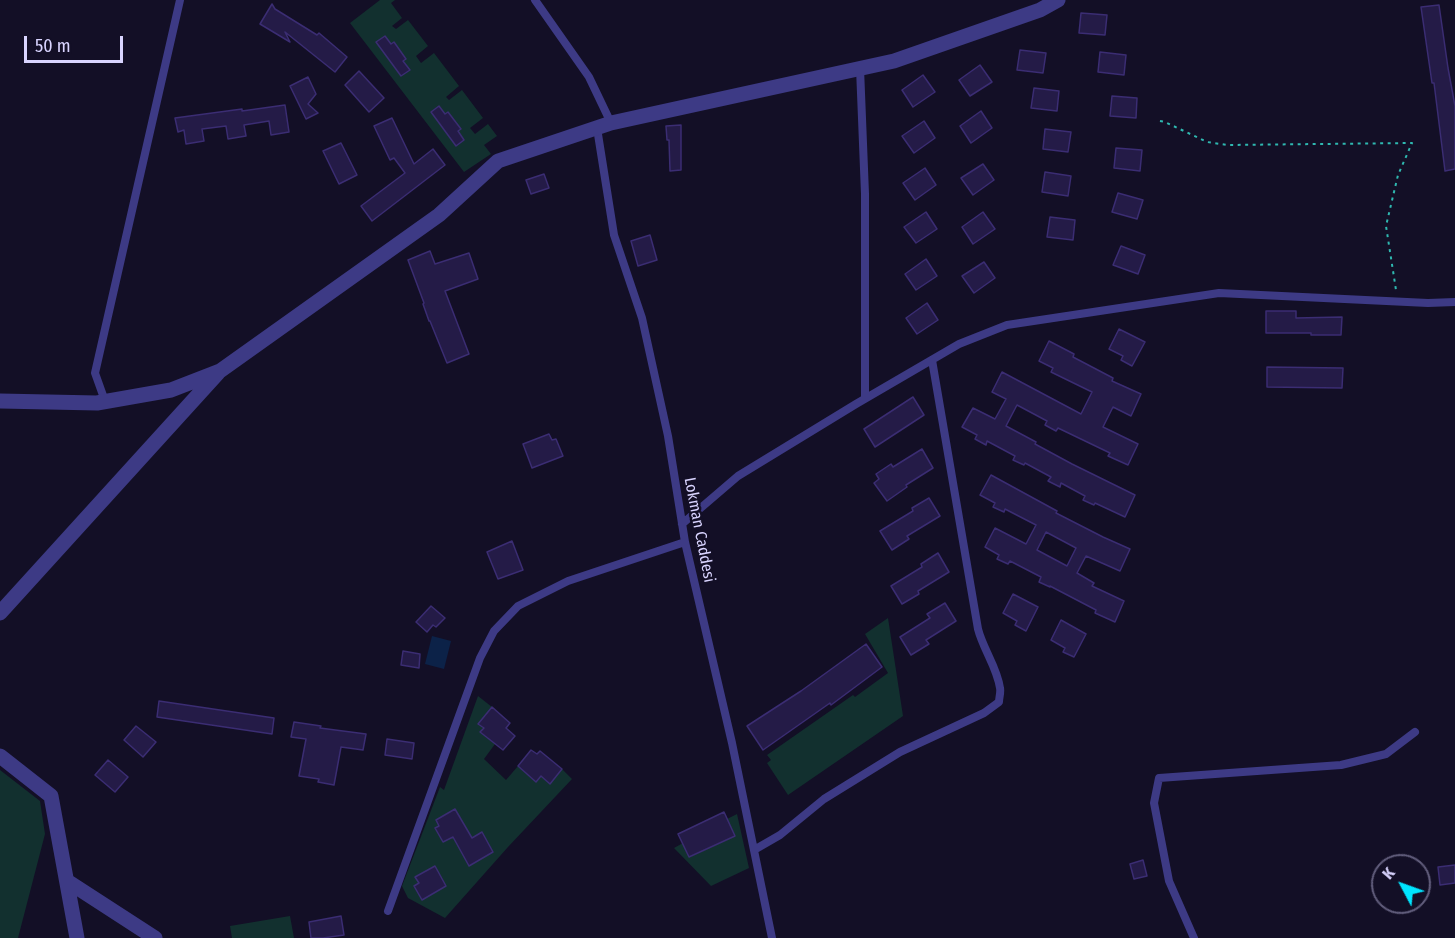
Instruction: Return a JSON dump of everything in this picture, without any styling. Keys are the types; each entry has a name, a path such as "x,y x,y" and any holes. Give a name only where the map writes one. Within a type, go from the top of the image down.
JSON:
{"street":[{"path":"0,613 220,371 439,214 498,161 604,126 894,62 1040,10 1058,0"},
{"path":"0,401 97,403 171,390 220,371"},
{"path":"0,756 51,796 77,938"},
{"path":"67,880 155,938"}],"lane":[{"path":"105,401 95,373 180,0"},
{"name":"Lokman Caddesi","path":"535,0 589,77 604,126 614,235 642,318 668,436 685,542 732,743 772,938"},
{"path":"860,68 865,194 865,398"},
{"path":"682,524 738,476 865,398 959,344 1006,325 1219,293 1397,302 1455,302"},
{"path":"754,849 780,835 824,799 900,752 984,713 999,702 1000,688 978,629 932,360"},
{"path":"388,911 480,658 494,631 518,606 567,581 685,542"},
{"path":"1194,938 1169,881 1154,803 1160,778 1341,765 1386,753 1415,732"}],"path":[{"path":"1160,121 1208,142 1227,145 1412,143 1398,175 1386,226 1397,302"}],"green space":[{"path":"380,0 395,0 391,3 402,18 392,26 396,29 408,20 428,46 416,56 421,63 434,53 459,86 446,97 449,100 462,90 483,118 470,128 475,134 488,124 497,136 484,145 491,154 464,172 350,23"},
{"path":"888,618 903,716 788,795 767,763 771,760 767,755 888,673 865,634"},
{"path":"478,696 492,707 478,724 484,728 481,732 495,744 484,759 506,780 518,766 536,782 541,776 550,784 562,769 572,779 445,918 408,898 402,886 440,787 444,790"},
{"path":"0,770 40,801 45,834 18,938 0,938"},
{"path":"737,814 749,868 711,886 674,848 683,843 690,857 707,849 711,830 718,844 735,836 727,819"},
{"path":"290,916 294,938 232,938 230,926"}],"water":[{"path":"432,636 451,641 444,669 425,664"}],"building":[{"path":"272,4 275,9 317,35 319,33 347,57 335,72 285,32 290,42 260,24"},
{"path":"1439,5 1455,106 1455,169 1445,171 1434,83 1432,83 1421,7"},
{"path":"1081,13 1107,15 1105,35 1079,33"},
{"path":"385,36 391,44 394,42 406,59 403,61 410,70 401,76 376,42"},
{"path":"1020,50 1046,53 1043,73 1017,70"},
{"path":"1100,52 1126,55 1124,75 1098,72"},
{"path":"980,65 992,82 970,96 959,80"},
{"path":"359,71 384,98 369,112 345,85"},
{"path":"923,75 935,92 913,107 902,90"},
{"path":"308,77 316,94 308,104 318,113 306,119 290,86"},
{"path":"1034,88 1059,91 1057,111 1031,108"},
{"path":"1112,96 1137,98 1136,118 1110,116"},
{"path":"285,105 289,132 271,135 269,121 244,125 246,136 228,139 226,126 202,129 204,141 186,144 184,130 178,132 175,118 242,109 242,111"},
{"path":"439,106 445,114 448,112 461,129 458,131 464,140 456,146 431,112"},
{"path":"981,111 992,128 971,143 960,126"},
{"path":"392,118 414,164 433,149 445,165 372,221 361,206 405,173 394,158 390,160 374,126"},
{"path":"924,121 935,138 914,153 902,136"},
{"path":"681,125 681,170 670,171 666,126"},
{"path":"1045,129 1071,132 1068,152 1043,149"},
{"path":"341,143 357,175 339,184 323,151"},
{"path":"1116,148 1142,150 1140,171 1114,168"},
{"path":"983,164 994,180 973,195 961,178"},
{"path":"925,168 936,185 915,200 903,183"},
{"path":"1045,172 1071,176 1068,196 1042,192"},
{"path":"544,174 549,188 531,194 526,180"},
{"path":"1118,193 1143,200 1137,219 1112,212"},
{"path":"926,212 937,229 916,243 904,227"},
{"path":"983,212 995,229 973,244 962,227"},
{"path":"1050,217 1075,220 1073,240 1047,237"},
{"path":"650,235 657,260 638,266 631,241"},
{"path":"1121,246 1145,255 1138,274 1113,265"},
{"path":"430,251 435,264 469,253 478,279 445,291 469,354 447,363 429,321 408,260"},
{"path":"926,259 937,276 916,290 905,274"},
{"path":"984,262 995,278 974,293 962,276"},
{"path":"927,303 938,320 917,334 906,318"},
{"path":"1266,311 1296,311 1296,318 1342,317 1341,335 1266,333"},
{"path":"1119,329 1145,342 1132,366 1121,360 1123,356 1109,349"},
{"path":"1049,341 1074,354 1073,357 1113,378 1112,381 1141,394 1131,416 1113,407 1103,427 1138,444 1128,465 1108,456 1110,453 1058,428 1056,431 1045,425 1047,421 1017,405 1006,426 1072,464 1135,495 1125,517 1083,500 1085,496 1061,483 1060,487 1048,481 1051,477 1025,463 1024,465 1013,460 1015,456 987,441 986,445 975,439 977,435 962,427 973,408 995,419 1006,399 992,392 1002,372 1081,414 1092,392 1051,372 1053,368 1039,361"},
{"path":"1267,367 1343,368 1342,388 1267,387"},
{"path":"913,397 924,415 875,447 864,429"},
{"path":"549,434 552,440 556,439 563,456 532,468 523,444"},
{"path":"922,449 933,468 906,485 907,487 887,501 874,483 879,479 876,474 891,464 893,467"},
{"path":"991,475 1057,511 1056,513 1130,549 1120,571 1086,556 1077,573 1094,583 1092,586 1124,601 1115,622 1039,582 1041,577 1010,561 1008,564 997,559 999,555 985,547 995,528 1026,544 1036,525 1005,509 1004,512 993,507 995,503 980,495","holes":["1046,532 1076,548 1067,566 1037,550"]},
{"path":"929,498 940,516 907,536 909,539 892,550 880,531 913,511 912,508"},
{"path":"512,541 523,570 498,579 487,552"},
{"path":"938,553 949,572 902,604 891,586 922,567 921,564"},
{"path":"1013,594 1038,607 1026,631 1015,625 1017,621 1003,613"},
{"path":"945,603 956,621 926,640 929,644 911,655 900,637 930,618 927,614"},
{"path":"431,606 445,618 436,627 433,625 427,632 416,622"},
{"path":"1061,620 1086,634 1074,657 1063,652 1065,648 1051,640"},
{"path":"866,644 882,667 831,705 830,703 763,750 747,726 801,691"},
{"path":"403,651 420,654 419,668 401,665"},
{"path":"159,701 274,718 272,734 157,717"},
{"path":"492,707 510,723 506,728 515,736 503,750 480,732 484,728 478,724"},
{"path":"294,722 366,734 363,750 341,747 334,785 318,782 319,779 299,776 306,739 291,737"},
{"path":"136,726 156,742 143,757 124,740"},
{"path":"387,739 414,743 412,759 385,755"},
{"path":"531,750 537,754 540,751 562,769 550,784 541,776 536,782 518,766"},
{"path":"108,760 128,777 115,792 95,775"},
{"path":"455,809 472,838 482,832 493,852 469,866 453,837 443,842 435,828 439,826 436,820"},
{"path":"724,812 735,836 689,857 678,834"},
{"path":"1143,860 1147,876 1134,879 1130,864"},
{"path":"1455,865 1455,883 1440,885 1438,867"},
{"path":"435,866 446,886 422,900 414,886 419,883 415,877"},
{"path":"341,916 344,935 311,938 309,922"}]}
